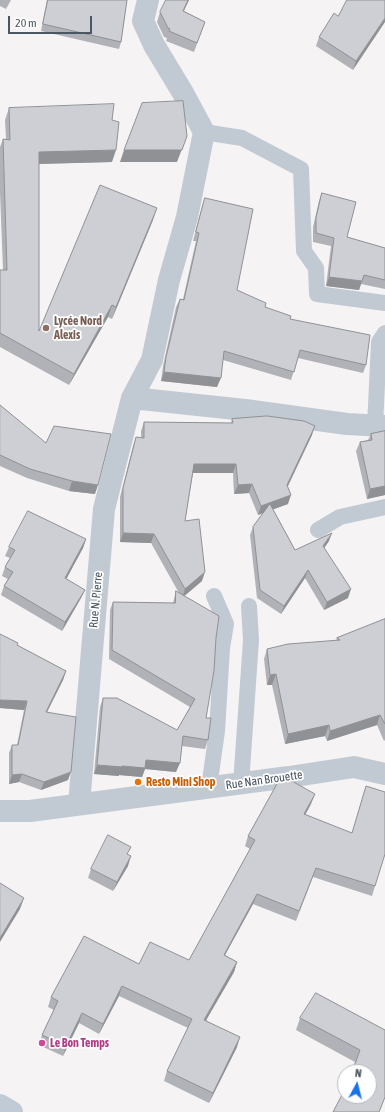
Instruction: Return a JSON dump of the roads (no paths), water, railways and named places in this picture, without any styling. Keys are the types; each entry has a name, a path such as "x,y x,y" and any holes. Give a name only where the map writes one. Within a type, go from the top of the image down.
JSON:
{"street":[{"path":"148,0 143,21 154,45 184,93 204,132"},
{"name":"Rue N. Pierre","path":"79,804 104,509 132,398 152,360 169,280 187,217 204,132"},
{"path":"132,398 245,410 347,424 380,426"},
{"name":"Rue Nan Brouette","path":"0,811 30,811 241,784 354,767 385,774"},
{"path":"0,1105 12,1112"}],"lane":[{"path":"204,132 242,138 301,169 304,251 316,268 317,294 385,303"},
{"path":"380,426 379,342 385,333"},
{"path":"318,530 340,517 385,507"},
{"path":"209,788 217,731 222,648 226,624 214,596"},
{"path":"241,784 251,640 249,606"}],"place":[{"name":"Lycée Nord Alexis","path":"46,328"},
{"name":"Resto Mini Shop","path":"138,782"},
{"name":"Le Bon Temps","path":"42,1043"}]}
